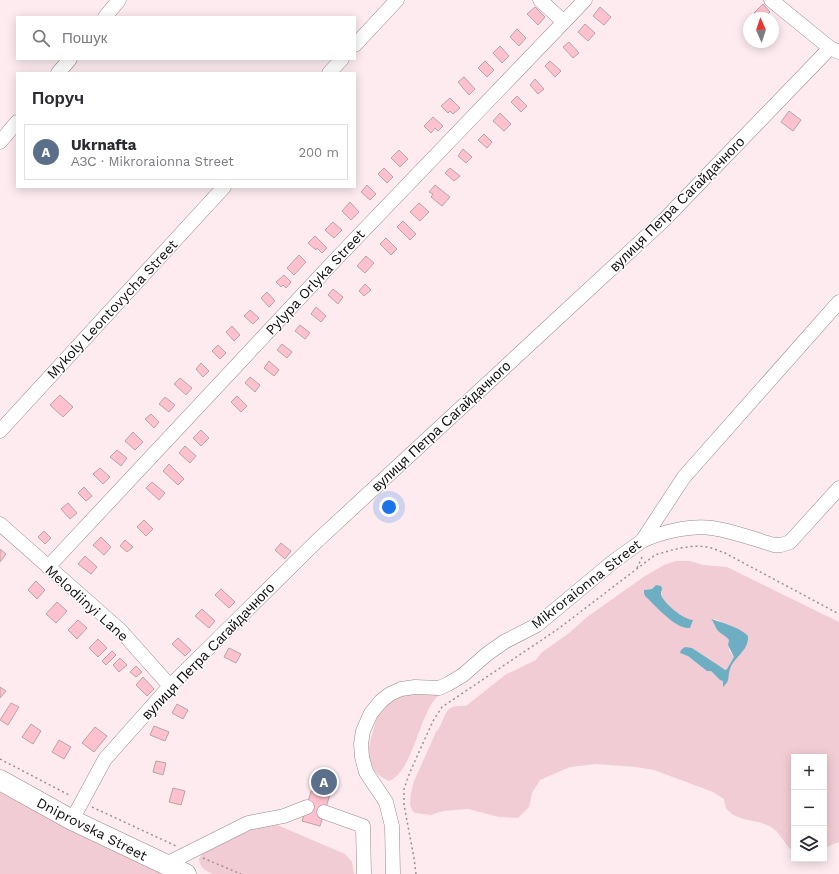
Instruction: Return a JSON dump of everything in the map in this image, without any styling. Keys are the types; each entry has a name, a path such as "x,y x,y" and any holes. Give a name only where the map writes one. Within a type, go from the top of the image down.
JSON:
{"highway":[{"name":"Dniprovska Street","path":"0,780 72,820 164,865 186,874"}],"street":[{"path":"105,16 119,0"},
{"path":"356,44 396,0"},
{"path":"540,0 564,22"},
{"name":"Pylypa Orlyka Street","path":"48,567 338,257 585,0"},
{"path":"772,0 834,50"},
{"name":"вулиця Петра Сагайдачного","path":"72,820 105,759 170,686 317,541 665,219 834,50"},
{"path":"59,72 69,60"},
{"path":"330,72 341,60"},
{"path":"0,142 16,123"},
{"name":"Mykoly Leontovycha Street","path":"0,431 223,188"},
{"name":"Mikroraionna Street","path":"393,874 392,826 386,802 366,772 361,744 363,731 371,713 381,700 401,689 416,687 439,688 463,675 487,654 504,642 537,625 614,561 642,541 684,477 839,302"},
{"path":"642,541 662,533 698,527 710,527 774,545 781,545 790,542 839,488"},
{"name":"Melodiinyi Lane","path":"0,524 120,630 170,686"},
{"path":"164,865 248,823 284,816 307,806"},
{"path":"324,812 363,826 364,874"}],"path":[{"path":"416,874 404,805 404,789 433,721 442,707 558,629 655,555 686,547 708,547 725,553 839,614"},
{"path":"0,759 82,802 189,852 241,874"}],"shaded area":[{"path":"676,561 690,561 703,565 727,567 839,622 839,842 827,847 827,754 791,754 791,849 771,827 766,824 741,818 730,813 726,808 724,799 713,792 654,770 636,767 596,764 570,767 540,780 532,793 529,807 518,818 499,817 468,809 443,811 431,815 415,813 410,805 414,781 436,732 448,710 452,707 466,706 505,675 536,660 541,653 569,633 587,617 645,576 664,565","holes":["656,585 662,588 663,598 666,603 689,620 645,596 644,590 652,589","712,619 718,620 725,624 743,652 720,680 711,671 688,656 692,648 725,670 727,669 734,657 729,650 729,640 723,633 716,629 715,623"]},
{"path":"413,693 441,693 433,701 427,713 405,765 398,775 389,781 375,771 371,765 369,751 372,736 378,716 384,705 394,698"},
{"path":"0,778 190,874 0,874"},
{"path":"275,824 345,854 352,862 354,874 213,874 202,867 199,859 203,852 248,827"}],"water":[{"path":"656,585 661,586 661,594 670,606 679,614 693,620 690,628 684,628 672,621 645,596 644,590 652,589"},
{"path":"711,619 736,628 748,636 746,646 732,665 729,672 728,681 723,687 723,681 711,671 707,671 688,656 680,653 685,647 692,648 725,670 727,669 734,657 728,645 729,640 718,631"}],"building":[{"path":"763,4 770,12 755,12"},
{"path":"535,7 545,17 538,25 527,14"},
{"path":"600,7 611,17 604,25 593,16"},
{"path":"585,24 595,33 588,41 578,32"},
{"path":"517,29 526,38 519,46 510,37"},
{"path":"569,42 579,53 573,58 563,47"},
{"path":"500,46 509,56 502,63 493,53"},
{"path":"485,61 494,70 487,77 478,68"},
{"path":"550,61 561,71 555,77 545,66"},
{"path":"464,77 475,89 469,95 458,82"},
{"path":"535,79 544,89 538,94 530,85"},
{"path":"517,96 527,106 521,112 511,102"},
{"path":"450,98 460,108 453,114 450,111 448,113 441,106"},
{"path":"789,111 801,120 793,131 781,122"},
{"path":"500,113 511,124 504,131 493,121"},
{"path":"433,117 443,126 438,131 435,128 431,133 424,126"},
{"path":"484,134 492,142 487,148 478,140"},
{"path":"463,149 472,157 466,163 458,156"},
{"path":"399,150 408,159 400,167 391,158"},
{"path":"384,168 393,177 387,183 378,174"},
{"path":"450,168 460,176 454,181 445,173"},
{"path":"367,185 376,194 370,200 361,192"},
{"path":"435,185 450,197 442,206 431,197 433,194 429,192"},
{"path":"350,202 359,212 351,220 342,211"},
{"path":"419,203 429,212 420,221 410,212"},
{"path":"403,221 416,234 410,240 397,227"},
{"path":"333,222 342,230 334,238 325,230"},
{"path":"315,236 327,248 322,253 308,243"},
{"path":"386,238 397,249 391,255 380,244"},
{"path":"299,255 306,262 294,275 287,268"},
{"path":"366,256 374,263 365,273 357,266"},
{"path":"284,275 291,282 286,288 283,285 281,287 276,282"},
{"path":"365,284 371,290 364,296 359,291"},
{"path":"333,289 343,297 338,304 328,295"},
{"path":"267,292 275,301 269,307 261,298"},
{"path":"316,307 326,316 321,322 311,314"},
{"path":"250,310 259,318 253,324 244,316"},
{"path":"300,325 310,333 305,339 295,331"},
{"path":"232,326 240,335 234,341 226,332"},
{"path":"282,344 292,352 287,358 277,350"},
{"path":"218,345 226,353 220,359 212,351"},
{"path":"269,361 279,370 274,376 264,368"},
{"path":"201,363 209,371 203,377 196,369"},
{"path":"250,377 260,385 255,392 245,383"},
{"path":"180,378 192,388 186,395 174,384"},
{"path":"60,395 73,407 63,417 50,405"},
{"path":"237,396 247,406 241,412 231,402"},
{"path":"165,397 175,405 169,412 159,404"},
{"path":"151,414 159,422 154,428 145,419"},
{"path":"201,430 209,438 201,446 193,438"},
{"path":"133,432 143,442 135,450 125,441"},
{"path":"185,446 196,456 190,463 179,453"},
{"path":"117,450 127,458 121,466 110,457"},
{"path":"169,464 184,479 178,485 163,471"},
{"path":"100,468 110,477 103,484 93,474"},
{"path":"152,482 165,493 159,500 146,488"},
{"path":"84,487 92,496 86,501 78,493"},
{"path":"68,503 77,513 70,519 61,509"},
{"path":"144,520 153,529 146,536 137,527"},
{"path":"44,531 51,538 45,544 38,537"},
{"path":"101,537 111,547 104,555 93,545"},
{"path":"125,540 133,547 127,552 120,546"},
{"path":"281,543 291,551 285,559 275,550"},
{"path":"0,549 6,554 0,562"},
{"path":"85,556 97,567 91,574 78,564"},
{"path":"36,581 45,590 37,599 28,590"},
{"path":"221,589 235,602 229,608 215,595"},
{"path":"57,602 67,611 56,623 46,614"},
{"path":"202,609 215,621 209,628 195,616"},
{"path":"78,620 87,628 77,639 68,630"},
{"path":"178,638 191,650 185,656 172,644"},
{"path":"98,639 107,648 98,657 89,648"},
{"path":"229,648 241,654 236,663 224,657"},
{"path":"112,651 116,655 106,665 102,661"},
{"path":"120,658 127,665 119,672 113,665"},
{"path":"136,666 142,672 136,677 130,672"},
{"path":"143,677 154,689 147,696 136,685"},
{"path":"0,687 6,691 0,698"},
{"path":"11,703 19,707 8,725 0,720"},
{"path":"177,704 188,710 183,719 172,713"},
{"path":"31,724 41,731 33,744 22,737"},
{"path":"154,726 169,732 165,741 150,735"},
{"path":"95,727 107,736 94,752 82,743"},
{"path":"59,740 71,747 64,759 52,752"},
{"path":"156,761 166,763 163,775 153,772"},
{"path":"315,773 336,779 333,788 312,782"},
{"path":"314,782 332,788 320,826 302,821"},
{"path":"173,788 185,791 181,805 169,802"}],"place":[{"name":"Ukrnafta","path":"324,782"}]}
